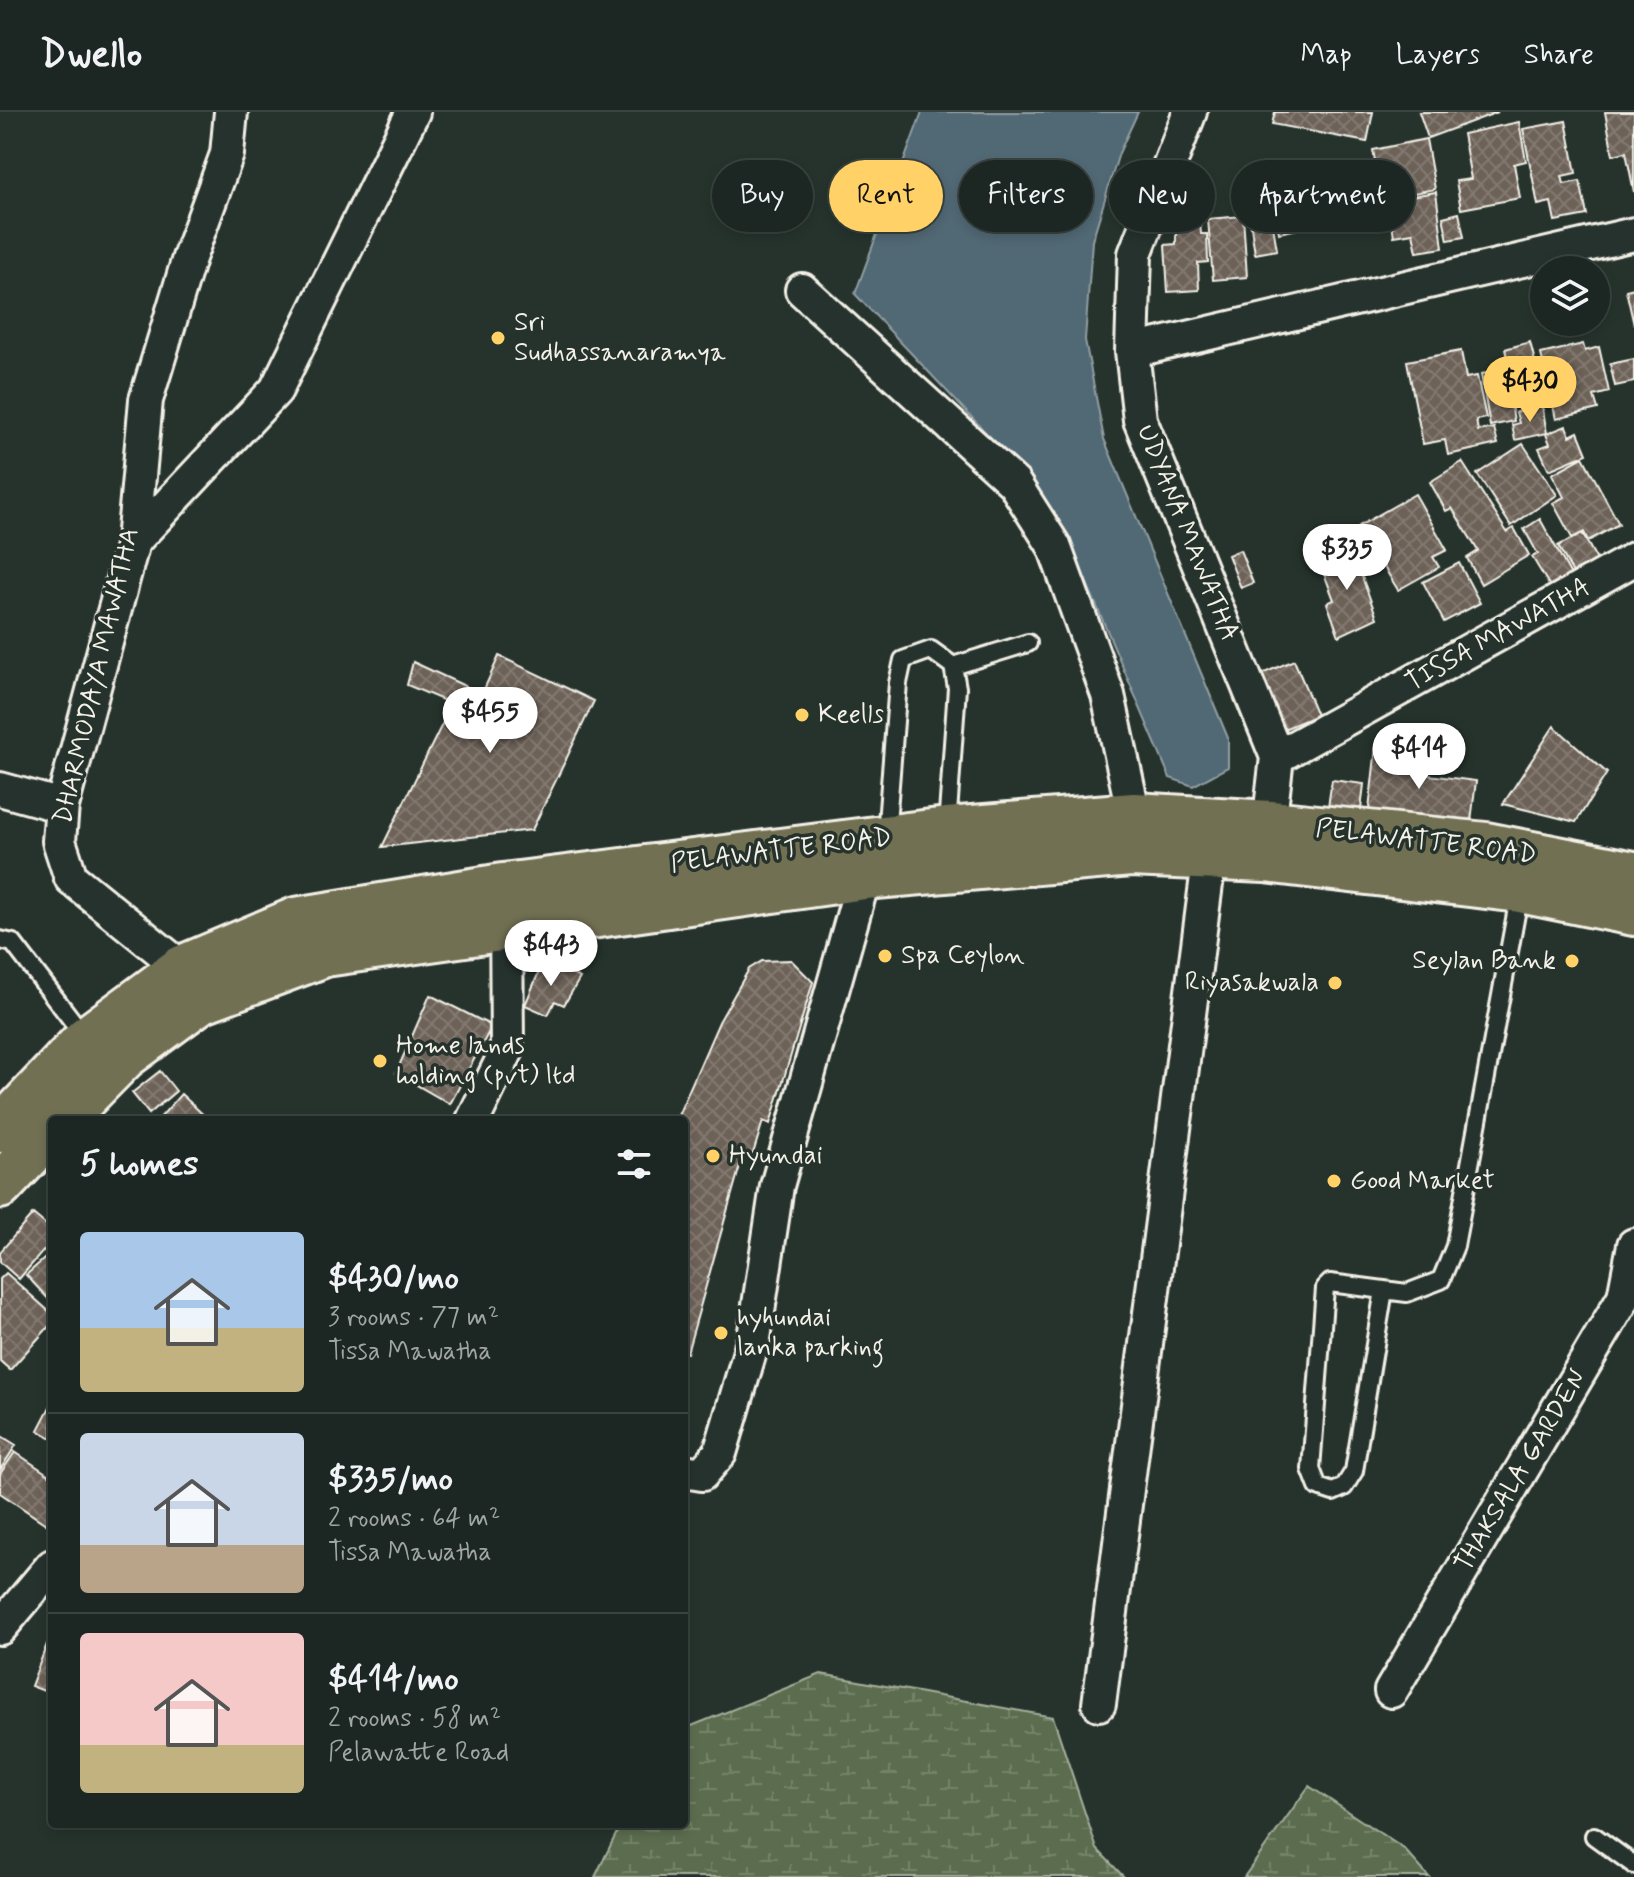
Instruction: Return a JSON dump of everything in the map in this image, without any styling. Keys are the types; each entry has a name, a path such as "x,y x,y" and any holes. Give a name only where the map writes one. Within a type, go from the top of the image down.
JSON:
{"main road":[{"name":"PELAWATTE ROAD","path":"49,1116 86,1039 191,985 325,954 506,906 886,837 947,830 1486,845 1633,879"},
{"name":"PELAWATTE ROAD","path":"506,906 864,877 1132,835"},
{"name":"PELAWATTE ROAD","path":"1267,841 1520,890 1633,879"},
{"name":"PELAWATTE ROAD","path":"66,1116 191,985"},
{"name":"PELAWATTE ROAD","path":"0,1186 34,1147 48,1118"}],"street":[{"name":"DHARMODAYA MAWATHA","path":"191,985 71,878 59,841 62,806 133,542 146,400 189,258 227,154 231,112"},
{"path":"133,542 276,390 413,112"},
{"name":"UDYANA MAWATHA","path":"1190,112 1135,254 1132,351 1140,420 1277,757 1267,841"},
{"path":"1132,351 1634,234"},
{"path":"802,290 1014,483 1054,546 1108,695 1132,835"},
{"name":"TISSA MAWATHA","path":"1277,757 1634,559"},
{"path":"0,789 62,806"},
{"path":"1099,1704 1212,838"},
{"path":"688,1472 702,1474 720,1453 754,1338 777,1186 864,877"},
{"path":"475,1116 507,1050 506,906"},
{"name":"THAKSALA GARDEN","path":"1391,1691 1624,1297 1634,1245"},
{"path":"0,1628 48,1571"}],"lane":[{"path":"953,666 1028,643"},
{"path":"886,837 898,683 903,660 931,650 953,666 957,688 947,830"},
{"path":"1384,1290 1354,1471 1344,1487 1333,1492 1318,1487 1311,1469 1325,1288 1330,1283 1384,1290 1407,1293 1441,1280 1455,1246 1520,890"},
{"path":"0,940 13,943 86,1039"},
{"path":"1594,1836 1634,1865"}],"green space":[{"path":"821,1674 1053,1717 1097,1849 1124,1877 595,1877 619,1828 688,1828 688,1727"},
{"path":"1309,1786 1404,1849 1429,1877 1244,1877"}],"water":[{"path":"922,112 1138,112 1117,160 1109,160 1109,186 1092,241 1085,340 1104,439 1228,738 1228,767 1193,786 1170,778 1066,534 1028,477 855,294 878,232 943,232 943,160 904,160"}],"building":[{"path":"1275,112 1373,112 1367,142 1272,124"},
{"path":"1419,112 1498,112 1428,138"},
{"path":"1605,112 1634,112 1634,192 1626,152 1613,155"},
{"path":"1566,121 1576,173 1562,176 1564,184 1580,181 1587,215 1555,221 1551,202 1538,205 1523,129"},
{"path":"1519,122 1526,161 1514,164 1520,198 1461,209 1456,181 1471,179 1463,134"},
{"path":"1426,139 1435,189 1415,193 1415,160 1375,160 1373,150"},
{"path":"1436,192 1443,248 1417,252 1413,233 1394,236 1393,232 1415,232 1415,196"},
{"path":"1459,213 1464,237 1448,240 1443,217"},
{"path":"1231,217 1231,232 1244,232 1247,277 1213,280 1209,232 1215,232 1215,218"},
{"path":"1176,232 1207,234 1208,262 1198,263 1199,290 1168,292 1165,245 1176,244"},
{"path":"1252,232 1274,232 1277,250 1255,254"},
{"path":"1634,288 1634,325 1626,290"},
{"path":"1530,342 1545,401 1519,407 1505,349"},
{"path":"1583,344 1585,351 1599,347 1609,392 1594,396 1598,409 1556,419 1541,354"},
{"path":"1461,351 1466,378 1477,376 1486,418 1476,420 1478,431 1494,428 1498,444 1448,455 1445,440 1423,444 1407,361"},
{"path":"1634,359 1634,382 1615,386 1610,364"},
{"path":"1505,370 1514,421 1490,426 1481,374"},
{"path":"1542,406 1547,433 1515,440 1512,425 1519,423 1516,412"},
{"path":"1566,426 1570,436 1578,432 1587,454 1549,470 1539,448 1550,444 1546,434"},
{"path":"1523,444 1557,495 1511,526 1477,474"},
{"path":"1583,457 1619,524 1588,541 1584,532 1572,538 1553,503 1564,497 1552,474"},
{"path":"1462,462 1507,532 1514,528 1529,555 1481,584 1467,558 1478,551 1452,508 1446,511 1430,482"},
{"path":"1415,494 1447,550 1433,557 1439,567 1398,590 1359,526"},
{"path":"1540,519 1571,575 1551,588 1532,557 1538,554 1524,529"},
{"path":"1582,533 1597,560 1573,573 1558,546"},
{"path":"1351,547 1377,618 1339,636 1327,603 1334,600 1319,560"},
{"path":"1240,550 1253,583 1241,588 1228,555"},
{"path":"1459,563 1480,603 1444,622 1423,582"},
{"path":"499,656 594,701 532,830 382,847 452,704 407,685 413,662 482,694"},
{"path":"1294,660 1317,715 1284,729 1262,674"},
{"path":"1554,726 1607,773 1576,822 1503,804"},
{"path":"1376,747 1431,753 1428,775 1476,781 1470,829 1400,821 1401,813 1369,810"},
{"path":"1332,780 1364,784 1360,818 1327,813"},
{"path":"544,960 580,978 564,1005 555,1001 548,1015 525,1005"},
{"name":"Hyundai","path":"791,960 813,982 770,1124 763,1121 752,1157 743,1155 688,1349 688,1116 678,1116 719,1022 749,969 762,961"},
{"path":"430,995 492,1026 450,1104 396,1073"},
{"path":"160,1071 176,1091 149,1114 132,1093"},
{"path":"181,1094 205,1116 162,1116"},
{"path":"33,1214 48,1227 48,1246 19,1279 0,1262 0,1252"},
{"path":"48,1256 48,1299 26,1275"},
{"path":"6,1273 48,1310 48,1327 10,1370 0,1361 0,1279"},
{"path":"48,1411 48,1436 38,1430"},
{"path":"0,1435 16,1445 0,1470"},
{"path":"15,1452 48,1474 46,1524 0,1493 0,1474"},
{"path":"48,1641 48,1692 31,1686"}],"place":[{"name":"Sri Sudhassanaramya","path":"498,338"},
{"name":"Keells","path":"802,715"},
{"name":"Spa Ceylon","path":"885,956"},
{"name":"Seylan Bank","path":"1572,961"},
{"name":"Riyasakwala","path":"1335,983"},
{"name":"Home lands holding (pvt) ltd","path":"380,1061"},
{"name":"Hyundai","path":"713,1156"},
{"name":"Good Market","path":"1334,1181"},
{"name":"hyhundai lanka parking","path":"721,1333"}]}
